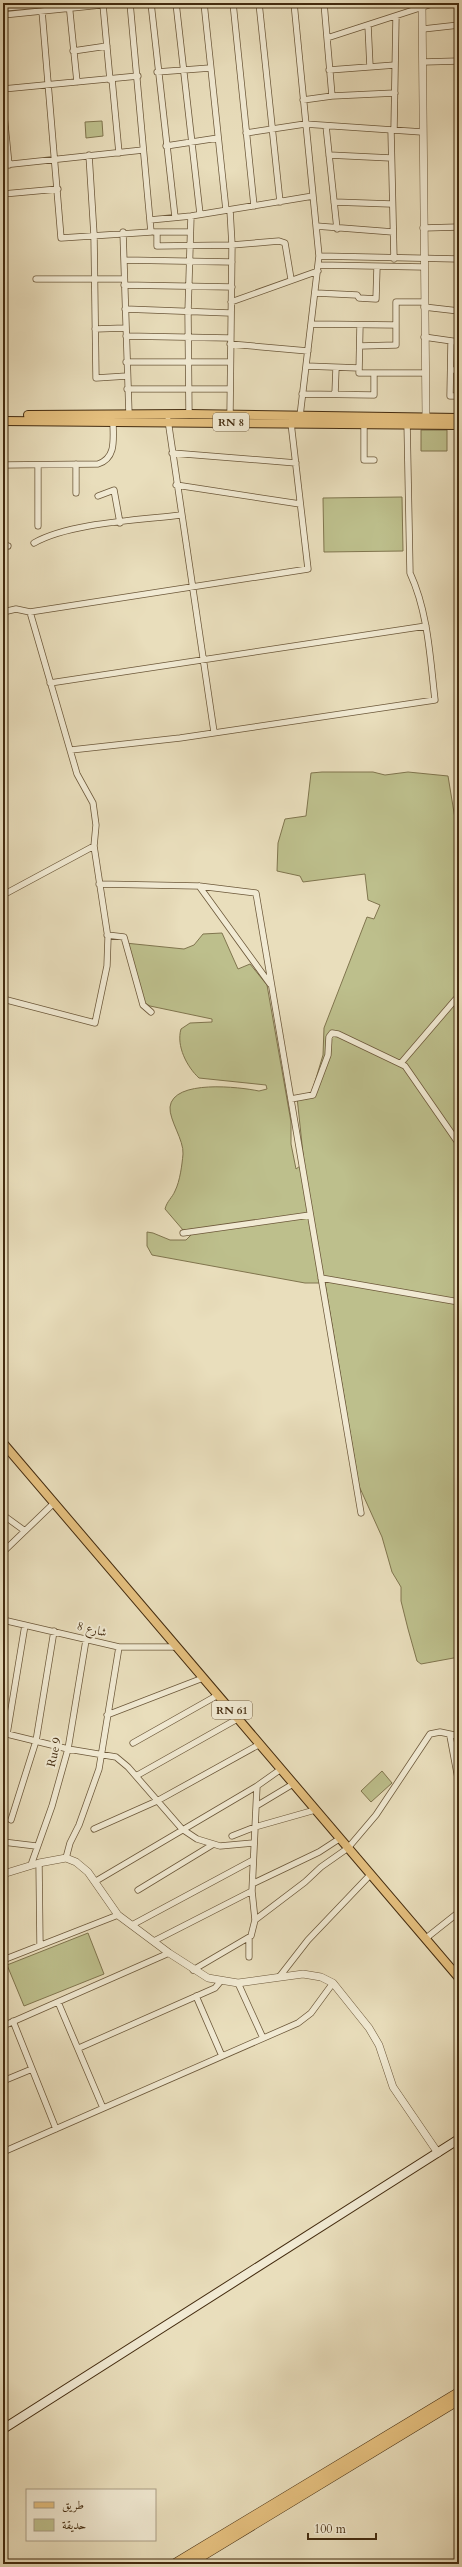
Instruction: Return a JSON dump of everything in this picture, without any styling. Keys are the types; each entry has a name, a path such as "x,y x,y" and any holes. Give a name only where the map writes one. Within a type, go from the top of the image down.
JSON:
{"highway":[{"path":"174,2564 459,2392"},
{"path":"189,2564 459,2400"}],"main road":[{"name":"RN 8","path":"3,416 129,414 167,418 291,423 364,424 407,422 426,418 459,418"},
{"name":"RN 8","path":"3,421 113,421 167,418 189,414 300,416 459,425"},
{"name":"RN 61","path":"3,1443 459,1978"},
{"path":"3,2429 459,2139"}],"street":[{"path":"3,8 63,3 67,7 76,82"},
{"path":"3,15 67,7 121,3"},
{"path":"130,3 138,76 142,150 150,220 157,246 232,245 279,241 284,243 291,278"},
{"path":"150,3 175,217"},
{"path":"176,3 200,214"},
{"path":"204,3 218,138 232,245 229,389 230,415"},
{"path":"233,3 254,206"},
{"path":"259,3 280,202"},
{"path":"294,3 319,256 319,268 300,416"},
{"path":"324,3 332,96"},
{"path":"327,38 396,17 422,5 435,3"},
{"path":"103,5 119,153"},
{"path":"422,5 422,132 426,418"},
{"path":"42,11 61,238 123,232 190,232"},
{"path":"394,259 391,204 391,158 396,66 396,17"},
{"path":"368,25 370,67"},
{"path":"423,30 459,26"},
{"path":"73,51 107,46"},
{"path":"423,62 459,61"},
{"path":"329,70 396,66"},
{"path":"158,72 210,68"},
{"path":"3,89 49,86 138,76"},
{"path":"303,100 332,96 395,92"},
{"path":"3,104 6,165 54,158 142,150"},
{"path":"246,133 306,124 422,132"},
{"path":"326,126 337,228"},
{"path":"166,146 218,138"},
{"path":"89,155 94,234 96,378 127,376"},
{"path":"329,155 391,158"},
{"path":"3,194 58,189"},
{"path":"150,220 191,216 313,196"},
{"path":"334,202 391,204"},
{"path":"189,414 188,287 191,216"},
{"path":"316,226 393,232"},
{"path":"423,228 459,227"},
{"path":"123,232 126,362 129,414"},
{"path":"319,256 394,259 459,259"},
{"path":"124,260 189,260 232,262"},
{"path":"316,293 358,295 359,298 376,299 377,267"},
{"path":"231,302 319,268 424,267"},
{"path":"36,279 95,280 188,287 232,287"},
{"path":"360,346 396,345 396,302 459,311"},
{"path":"125,309 230,313"},
{"path":"312,324 396,325"},
{"path":"360,325 359,372 425,373"},
{"path":"95,329 125,328"},
{"path":"126,336 188,337 308,351"},
{"path":"424,337 459,342"},
{"path":"451,342 450,396 459,396"},
{"path":"126,362 230,362"},
{"path":"306,366 359,368"},
{"path":"335,394 336,368"},
{"path":"451,370 459,370"},
{"path":"302,394 374,395 374,373"},
{"path":"127,389 229,389"},
{"path":"167,418 191,588 214,732"},
{"path":"3,465 98,464 108,459 113,446 113,421"},
{"path":"71,750 214,732 435,700 426,626 418,592 410,573 407,422"},
{"path":"3,612 16,609 30,612 308,569 291,423"},
{"path":"364,424 364,460 374,460"},
{"path":"172,453 296,464"},
{"path":"76,464 76,493"},
{"path":"38,465 38,526"},
{"path":"176,485 300,504"},
{"path":"98,496 112,490 115,492 120,523"},
{"path":"34,542 46,536 120,523 181,515"},
{"path":"3,999 95,1023 107,966 107,935 94,846 96,825 93,803 76,774 71,750 30,612"},
{"path":"50,683 426,626"},
{"path":"3,895 94,846"},
{"path":"99,884 199,886 256,893 361,1513"},
{"path":"199,886 272,986"},
{"path":"107,935 124,937 143,1005 151,1012"},
{"path":"401,1063 455,1000"},
{"path":"291,1099 313,1095 328,1055 329,1037 332,1033 338,1034 405,1066 459,1144"},
{"path":"183,1233 310,1215"},
{"path":"321,1278 459,1302"},
{"path":"3,1552 54,1503"},
{"path":"3,1515 25,1531"},
{"name":"شارع 8","path":"3,1620 119,1647 176,1647"},
{"path":"3,1741 25,1625"},
{"path":"11,1820 36,1740 54,1631"},
{"name":"Rue 9","path":"31,1865 36,1846 52,1806 68,1749 86,1640"},
{"path":"66,1858 70,1843 91,1797 102,1754 119,1647"},
{"path":"107,1715 203,1678"},
{"path":"133,1743 218,1695"},
{"path":"136,1776 238,1718"},
{"path":"256,1920 305,1882 321,1867 348,1848 376,1815 427,1737 434,1732 440,1732 450,1736 459,1736"},
{"path":"5,1734 36,1740 68,1749 102,1754 122,1760 182,1829 212,1845 226,1846 253,1843"},
{"path":"450,1736 459,1784"},
{"path":"94,1829 157,1801 260,1744"},
{"path":"96,1881 257,1786 281,1769"},
{"path":"258,1805 293,1784"},
{"path":"249,1957 249,1939 256,1920 252,1891 254,1883 253,1843 258,1805 257,1786"},
{"path":"232,1836 255,1827 315,1810"},
{"path":"254,1883 319,1852 339,1839"},
{"path":"3,1842 36,1846"},
{"path":"138,1890 212,1845"},
{"path":"3,1874 31,1865 66,1858 83,1866 96,1881 118,1915 193,1970 220,1982 238,1983 280,1976 313,1975 333,1983 368,2028 379,2045 391,2082 438,2153"},
{"path":"132,1925 253,1860"},
{"path":"39,1863 40,1945"},
{"path":"280,1976 308,1940 370,1875"},
{"path":"154,1941 252,1891"},
{"path":"426,1939 459,1912"},
{"path":"3,1960 118,1915"},
{"path":"193,1970 249,1939"},
{"path":"3,2026 169,1953"},
{"path":"79,2048 215,1988 220,1982"},
{"path":"238,1983 263,2038"},
{"path":"3,2152 303,2020 333,1983"},
{"path":"196,1996 222,2056"},
{"path":"58,2002 79,2048 103,2108"},
{"path":"13,2022 56,2128"},
{"path":"3,2081 32,2069"}],"green space":[{"path":"102,121 103,136 86,138 85,122"},
{"path":"421,430 447,430 447,451 421,451"},
{"path":"402,497 403,551 324,552 323,498"},
{"path":"373,772 385,775 408,772 448,776 459,843 459,1657 421,1664 417,1661 408,1629 401,1601 401,1587 392,1572 382,1537 359,1486 325,1283 305,1283 152,1255 147,1246 147,1232 170,1240 186,1240 192,1234 193,1229 183,1230 165,1209 178,1183 183,1154 183,1148 170,1112 170,1107 174,1098 182,1092 208,1087 238,1088 259,1091 267,1089 266,1085 199,1078 190,1068 181,1049 181,1029 190,1023 212,1022 212,1019 150,1006 140,1001 125,943 184,949 194,945 203,934 222,933 238,969 250,964 267,985 291,1122 291,1144 296,1169 304,1163 297,1097 311,1095 323,1055 324,1028 367,917 374,919 380,905 368,900 365,874 303,882 300,876 277,871 278,843 285,819 306,816 311,773"},
{"path":"382,1771 392,1783 371,1802 361,1791"},
{"path":"88,1933 104,1974 24,2006 7,1965"}]}
